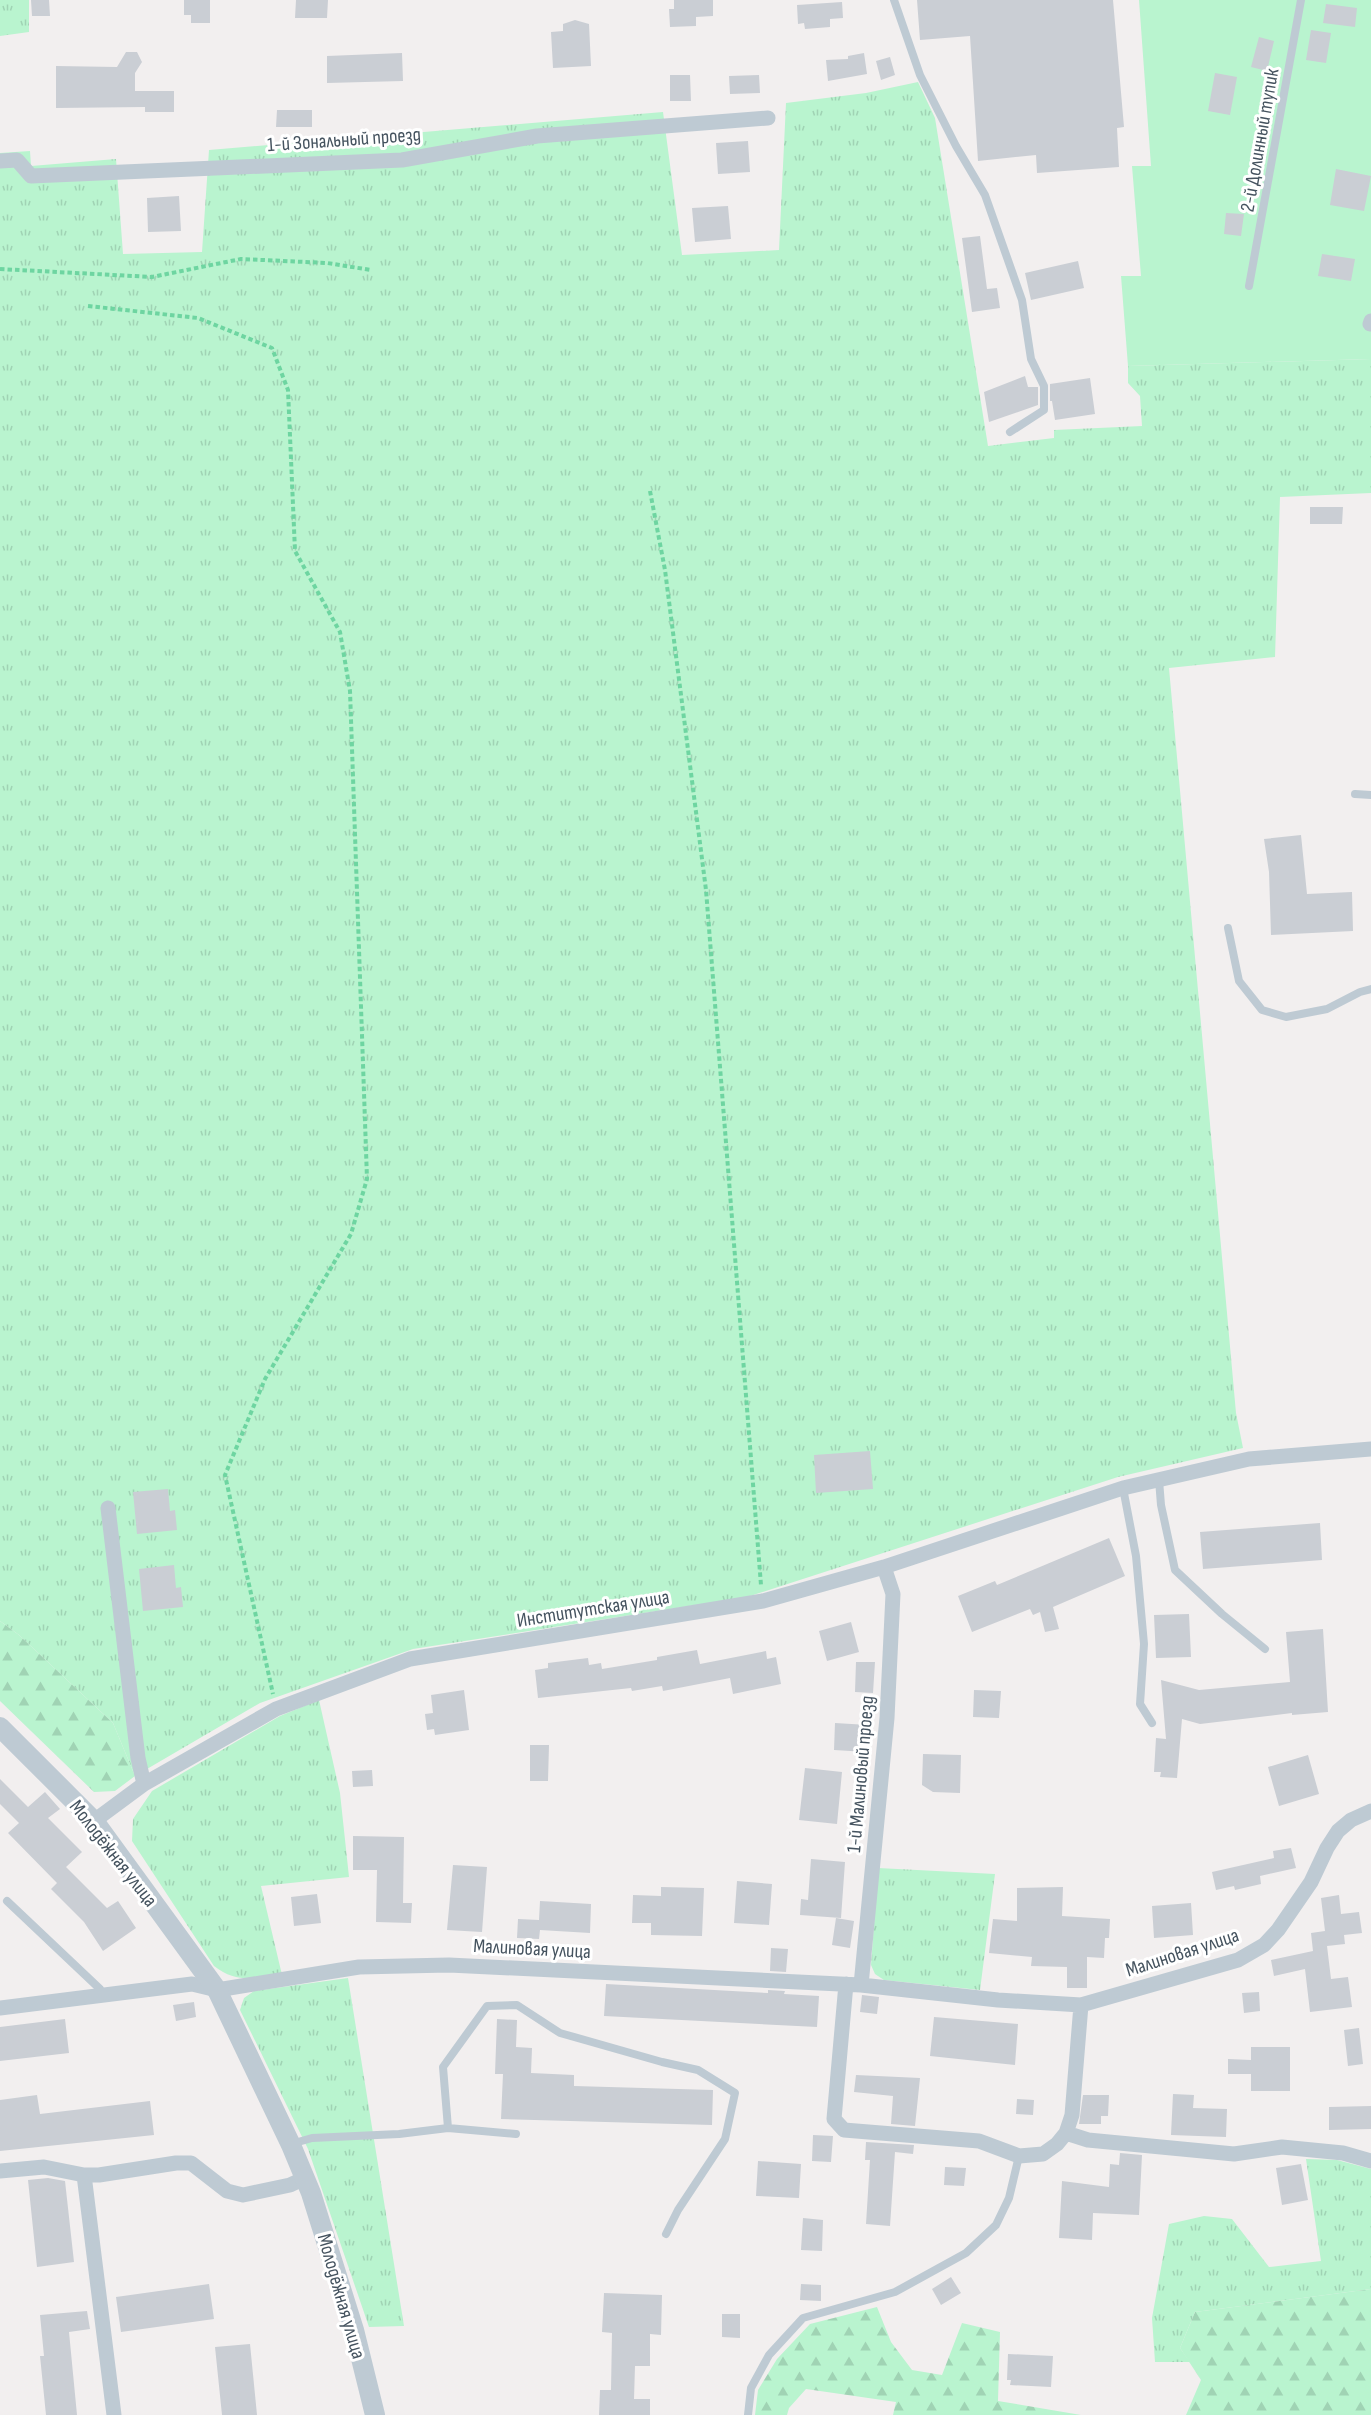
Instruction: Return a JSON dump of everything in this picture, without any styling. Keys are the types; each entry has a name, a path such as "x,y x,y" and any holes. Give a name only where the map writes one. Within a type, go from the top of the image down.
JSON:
{"street":[{"name":"1-й Зональный проезд","path":"0,161 17,160 31,176 402,160 537,136 768,118"},
{"name":"Институтская улица","path":"94,1821 144,1784 276,1709 410,1659 763,1601 884,1567 1123,1488 1249,1459 1371,1449"},
{"path":"108,1508 138,1758 144,1784"},
{"name":"1-й Малиновый проезд","path":"854,1985 887,1718 893,1594 884,1567"},
{"name":"Молодёжная улица","path":"0,1727 94,1821 217,1990 291,2145 311,2193 354,2330 375,2415"},
{"name":"Малиновая улица","path":"217,1990 358,1967 449,1965 854,1985 998,2000 1081,2005 1238,1960 1264,1946 1278,1930 1311,1882 1338,1831 1351,1820 1371,1811"},
{"path":"0,2008 104,1997 192,1984 217,1990"},
{"path":"854,1985 834,2119 844,2130 979,2141 1018,2156 1043,2154 1057,2144 1066,2133 1072,2115 1081,2005"},
{"path":"1066,2133 1088,2140 1234,2154 1282,2147 1343,2153 1371,2161"},
{"path":"0,2171 44,2167 84,2175 190,2163 226,2191 243,2195 290,2185 305,2178"},
{"path":"84,2175 114,2415"}],"lane":[{"path":"894,0 920,75 956,146 985,195 1022,300 1030,359 1044,386 1044,410 1010,432"},
{"name":"2-й Долинный тупик","path":"1249,286 1301,0"},
{"path":"1355,794 1371,795"},
{"path":"1228,928 1239,981 1262,1010 1286,1017 1328,1009 1360,992 1371,990"},
{"path":"1159,1480 1161,1505 1175,1570 1221,1614 1265,1648"},
{"path":"1123,1488 1136,1556 1144,1644 1140,1704 1152,1723"},
{"path":"7,1901 100,1989 104,1997"},
{"path":"448,2128 443,2067 487,2006 517,2005 560,2033 698,2070 735,2092 725,2139 678,2210 666,2234"},
{"path":"291,2145 312,2138 399,2134 448,2128 516,2134"},
{"path":"748,2415 751,2388 769,2355 803,2318 896,2292 966,2253 996,2225 1009,2198 1018,2156"}],"path":[{"path":"0,269 152,277 241,259 327,263 370,270"},
{"path":"88,306 198,318 272,348 288,390 295,550 340,632 350,691 367,1179 351,1234 265,1378 225,1475 276,1709"},
{"path":"650,491 665,570 706,890 763,1601"}],"green space":[{"path":"0,0 29,0 29,32 0,36"},
{"path":"1139,0 1371,0 1371,359 1128,366 1121,276 1141,276 1132,166 1151,166"},
{"path":"918,82 935,118 988,446 1054,438 1054,430 1142,426 1140,396 1128,383 1128,366 1371,359 1371,493 1280,497 1275,657 1169,668 1236,1413 1243,1448 1118,1477 747,1597 413,1649 260,1703 135,1776 113,1723 19,1635 0,1621 0,153 30,151 31,166 116,159 123,254 202,252 209,150 663,112 682,255 779,250 786,103 866,93"},
{"path":"0,1621 19,1635 113,1723 135,1776 115,1791 94,1792 0,1701"},
{"path":"319,1700 340,1793 349,1877 261,1886 282,1975 239,1978 222,1972 214,1966 132,1841 133,1819 152,1791 280,1716"},
{"path":"878,1868 995,1874 980,1990 884,1980 875,1974 871,1965"},
{"path":"348,1978 404,2326 369,2327 308,2149 240,2010 244,1998 254,1991"},
{"path":"1306,2159 1337,2160 1371,2169 1371,2289 1195,2312 1180,2348 1190,2362 1155,2362 1152,2318 1169,2224 1204,2216 1232,2219 1269,2267 1321,2261"},
{"path":"1371,2289 1371,2415 1186,2415 1201,2380 1180,2348 1195,2312"},
{"path":"877,2307 891,2342 912,2370 942,2375 962,2323 1000,2332 998,2401 1081,2415 893,2415 896,2402 806,2389 789,2408 787,2415 755,2415 758,2390 777,2359 810,2324"}],"building":[{"path":"31,0 49,0 50,16 32,16"},
{"path":"184,0 210,0 210,23 191,23 191,15 184,15"},
{"path":"296,0 328,0 327,18 295,18"},
{"path":"674,0 713,0 713,16 696,17 696,26 670,27 669,9 674,9"},
{"path":"917,0 1113,0 1124,127 1117,128 1119,167 1037,173 1036,155 978,161 970,36 920,40"},
{"path":"842,2 843,18 830,19 830,27 805,29 804,23 798,24 797,5"},
{"path":"1326,4 1357,8 1355,27 1323,23"},
{"path":"575,20 589,24 591,66 553,68 551,32 563,31 563,24"},
{"path":"1311,30 1331,33 1326,63 1306,60"},
{"path":"1259,37 1274,41 1267,71 1251,67"},
{"path":"126,52 137,52 142,62 135,73 135,91 174,91 174,112 145,112 145,107 56,108 56,66 117,67"},
{"path":"402,53 403,81 327,83 327,56"},
{"path":"864,53 867,74 828,81 826,60 848,59 848,56"},
{"path":"890,57 895,75 881,80 876,61"},
{"path":"1215,73 1237,77 1230,115 1208,111"},
{"path":"670,75 690,75 691,101 670,101"},
{"path":"759,75 760,93 730,94 729,76"},
{"path":"277,110 312,110 312,127 276,127"},
{"path":"748,141 750,172 718,174 716,143"},
{"path":"1336,169 1371,176 1364,211 1330,205"},
{"path":"179,196 181,231 148,232 147,198"},
{"path":"728,206 731,239 695,242 692,208"},
{"path":"1226,213 1244,214 1241,236 1224,234"},
{"path":"980,236 987,289 997,288 1000,308 972,312 962,238"},
{"path":"1322,254 1355,259 1351,281 1318,276"},
{"path":"1078,261 1084,288 1031,300 1025,273"},
{"path":"1025,376 1028,387 1038,387 1038,405 989,422 984,392"},
{"path":"1090,378 1095,414 1055,420 1052,401 1050,401 1050,384"},
{"path":"1310,507 1343,507 1342,524 1310,524"},
{"path":"1301,835 1307,894 1352,892 1353,931 1271,935 1269,872 1264,839"},
{"path":"870,1451 873,1489 816,1493 814,1455"},
{"path":"168,1489 170,1511 175,1510 177,1530 137,1534 133,1492"},
{"path":"1320,1523 1322,1560 1203,1569 1200,1532"},
{"path":"1109,1538 1125,1576 1053,1607 1059,1629 1045,1632 1040,1612 1033,1615 1030,1609 972,1632 958,1596 995,1581 997,1585"},
{"path":"174,1565 176,1588 181,1587 183,1607 143,1611 139,1569"},
{"path":"1189,1614 1191,1657 1156,1658 1154,1615"},
{"path":"851,1622 859,1652 827,1661 819,1631"},
{"path":"1323,1629 1328,1712 1292,1715 1292,1713 1200,1724 1182,1719 1177,1778 1160,1777 1161,1772 1154,1772 1156,1738 1166,1739 1161,1680 1199,1690 1290,1682 1286,1632"},
{"path":"697,1650 700,1664 766,1651 767,1659 776,1657 781,1684 733,1694 730,1678 663,1691 662,1686 632,1691 631,1688 538,1698 535,1670 548,1668 548,1663 588,1658 589,1665 601,1663 602,1669 657,1660 657,1657"},
{"path":"856,1662 875,1662 873,1693 855,1692"},
{"path":"464,1690 469,1730 435,1735 434,1729 427,1730 425,1714 433,1713 431,1695"},
{"path":"974,1690 1001,1691 999,1718 973,1717"},
{"path":"835,1723 868,1725 867,1752 834,1750"},
{"path":"530,1745 549,1745 548,1781 530,1781"},
{"path":"923,1754 961,1755 960,1793 933,1792 922,1785"},
{"path":"1308,1755 1319,1794 1279,1806 1268,1767"},
{"path":"805,1768 842,1772 837,1824 799,1820"},
{"path":"372,1770 373,1786 353,1787 352,1771"},
{"path":"0,1779 28,1807 45,1792 60,1809 48,1818 82,1852 66,1867 107,1908 118,1901 136,1928 103,1951 84,1922 51,1889 57,1883 8,1833 19,1823 0,1804"},
{"path":"353,1836 404,1837 403,1903 412,1903 411,1923 376,1922 377,1870 353,1870"},
{"path":"1291,1848 1296,1868 1260,1876 1261,1884 1235,1890 1234,1886 1216,1890 1212,1872 1274,1858 1273,1851"},
{"path":"811,1859 845,1862 841,1918 800,1915 801,1899 808,1900"},
{"path":"453,1865 487,1867 482,1932 447,1930"},
{"path":"737,1881 772,1884 769,1925 734,1923"},
{"path":"661,1887 704,1888 702,1936 651,1935 651,1923 632,1923 633,1895 661,1896"},
{"path":"1063,1887 1062,1916 1110,1919 1109,1938 1105,1938 1104,1958 1087,1957 1087,1988 1067,1988 1067,1967 1031,1966 1032,1957 989,1953 993,1919 1017,1921 1017,1888"},
{"path":"317,1894 321,1923 294,1926 291,1897"},
{"path":"1339,1895 1341,1914 1359,1912 1362,1933 1344,1935 1345,1944 1327,1946 1331,1979 1348,1977 1352,2007 1310,2012 1305,1969 1274,1976 1271,1960 1313,1951 1311,1933 1325,1931 1321,1898"},
{"path":"540,1901 591,1904 590,1933 540,1930 539,1939 517,1938 518,1919 539,1920"},
{"path":"1191,1903 1193,1935 1154,1938 1152,1906"},
{"path":"836,1918 854,1921 850,1948 832,1945"},
{"path":"771,1948 788,1949 786,1972 770,1971"},
{"path":"606,1984 768,1993 768,1990 785,1991 784,1994 819,1996 817,2027 604,2016"},
{"path":"1259,1992 1260,2011 1244,2013 1242,1993"},
{"path":"862,1995 879,1997 877,2014 860,2012"},
{"path":"194,2002 196,2017 176,2021 173,2005"},
{"path":"934,2017 1018,2024 1015,2065 930,2056"},
{"path":"65,2019 69,2053 0,2061 0,2027"},
{"path":"497,2019 517,2020 516,2047 532,2048 531,2073 574,2075 574,2086 713,2090 712,2125 501,2119 503,2074 495,2074"},
{"path":"1359,2028 1363,2064 1348,2066 1344,2030"},
{"path":"1251,2047 1290,2047 1290,2091 1251,2091 1251,2074 1228,2074 1228,2059 1251,2060"},
{"path":"856,2075 920,2078 915,2126 891,2124 893,2096 854,2092"},
{"path":"1173,2094 1194,2095 1193,2108 1227,2109 1226,2137 1171,2135"},
{"path":"37,2095 40,2114 150,2101 154,2135 0,2151 0,2100"},
{"path":"1083,2095 1109,2095 1108,2116 1101,2116 1101,2124 1079,2124"},
{"path":"1017,2099 1034,2100 1033,2115 1016,2114"},
{"path":"1371,2106 1371,2129 1329,2130 1329,2107"},
{"path":"813,2135 833,2136 831,2162 812,2161"},
{"path":"866,2142 914,2145 913,2154 895,2152 890,2226 866,2224 870,2160 865,2160"},
{"path":"1120,2153 1142,2155 1139,2215 1093,2213 1092,2240 1059,2238 1062,2181 1109,2187 1110,2164 1119,2165"},
{"path":"758,2161 801,2164 799,2198 756,2196"},
{"path":"1301,2164 1308,2200 1282,2205 1276,2168"},
{"path":"945,2167 966,2168 964,2186 944,2185"},
{"path":"48,2178 65,2181 74,2262 37,2267 28,2180"},
{"path":"803,2218 823,2220 822,2251 801,2250"},
{"path":"951,2277 961,2293 941,2305 932,2289"},
{"path":"209,2284 214,2319 121,2332 116,2297"},
{"path":"801,2284 821,2285 821,2301 800,2300"},
{"path":"604,2293 662,2295 661,2335 650,2334 650,2366 635,2366 634,2399 650,2399 650,2415 599,2415 600,2390 611,2390 612,2333 602,2332"},
{"path":"87,2311 90,2329 69,2332 77,2415 46,2415 40,2356 44,2356 40,2315"},
{"path":"722,2314 740,2314 740,2338 722,2337"},
{"path":"250,2344 257,2415 222,2415 215,2347"},
{"path":"1008,2354 1053,2356 1051,2387 1010,2385 1011,2380 1007,2380"}]}
